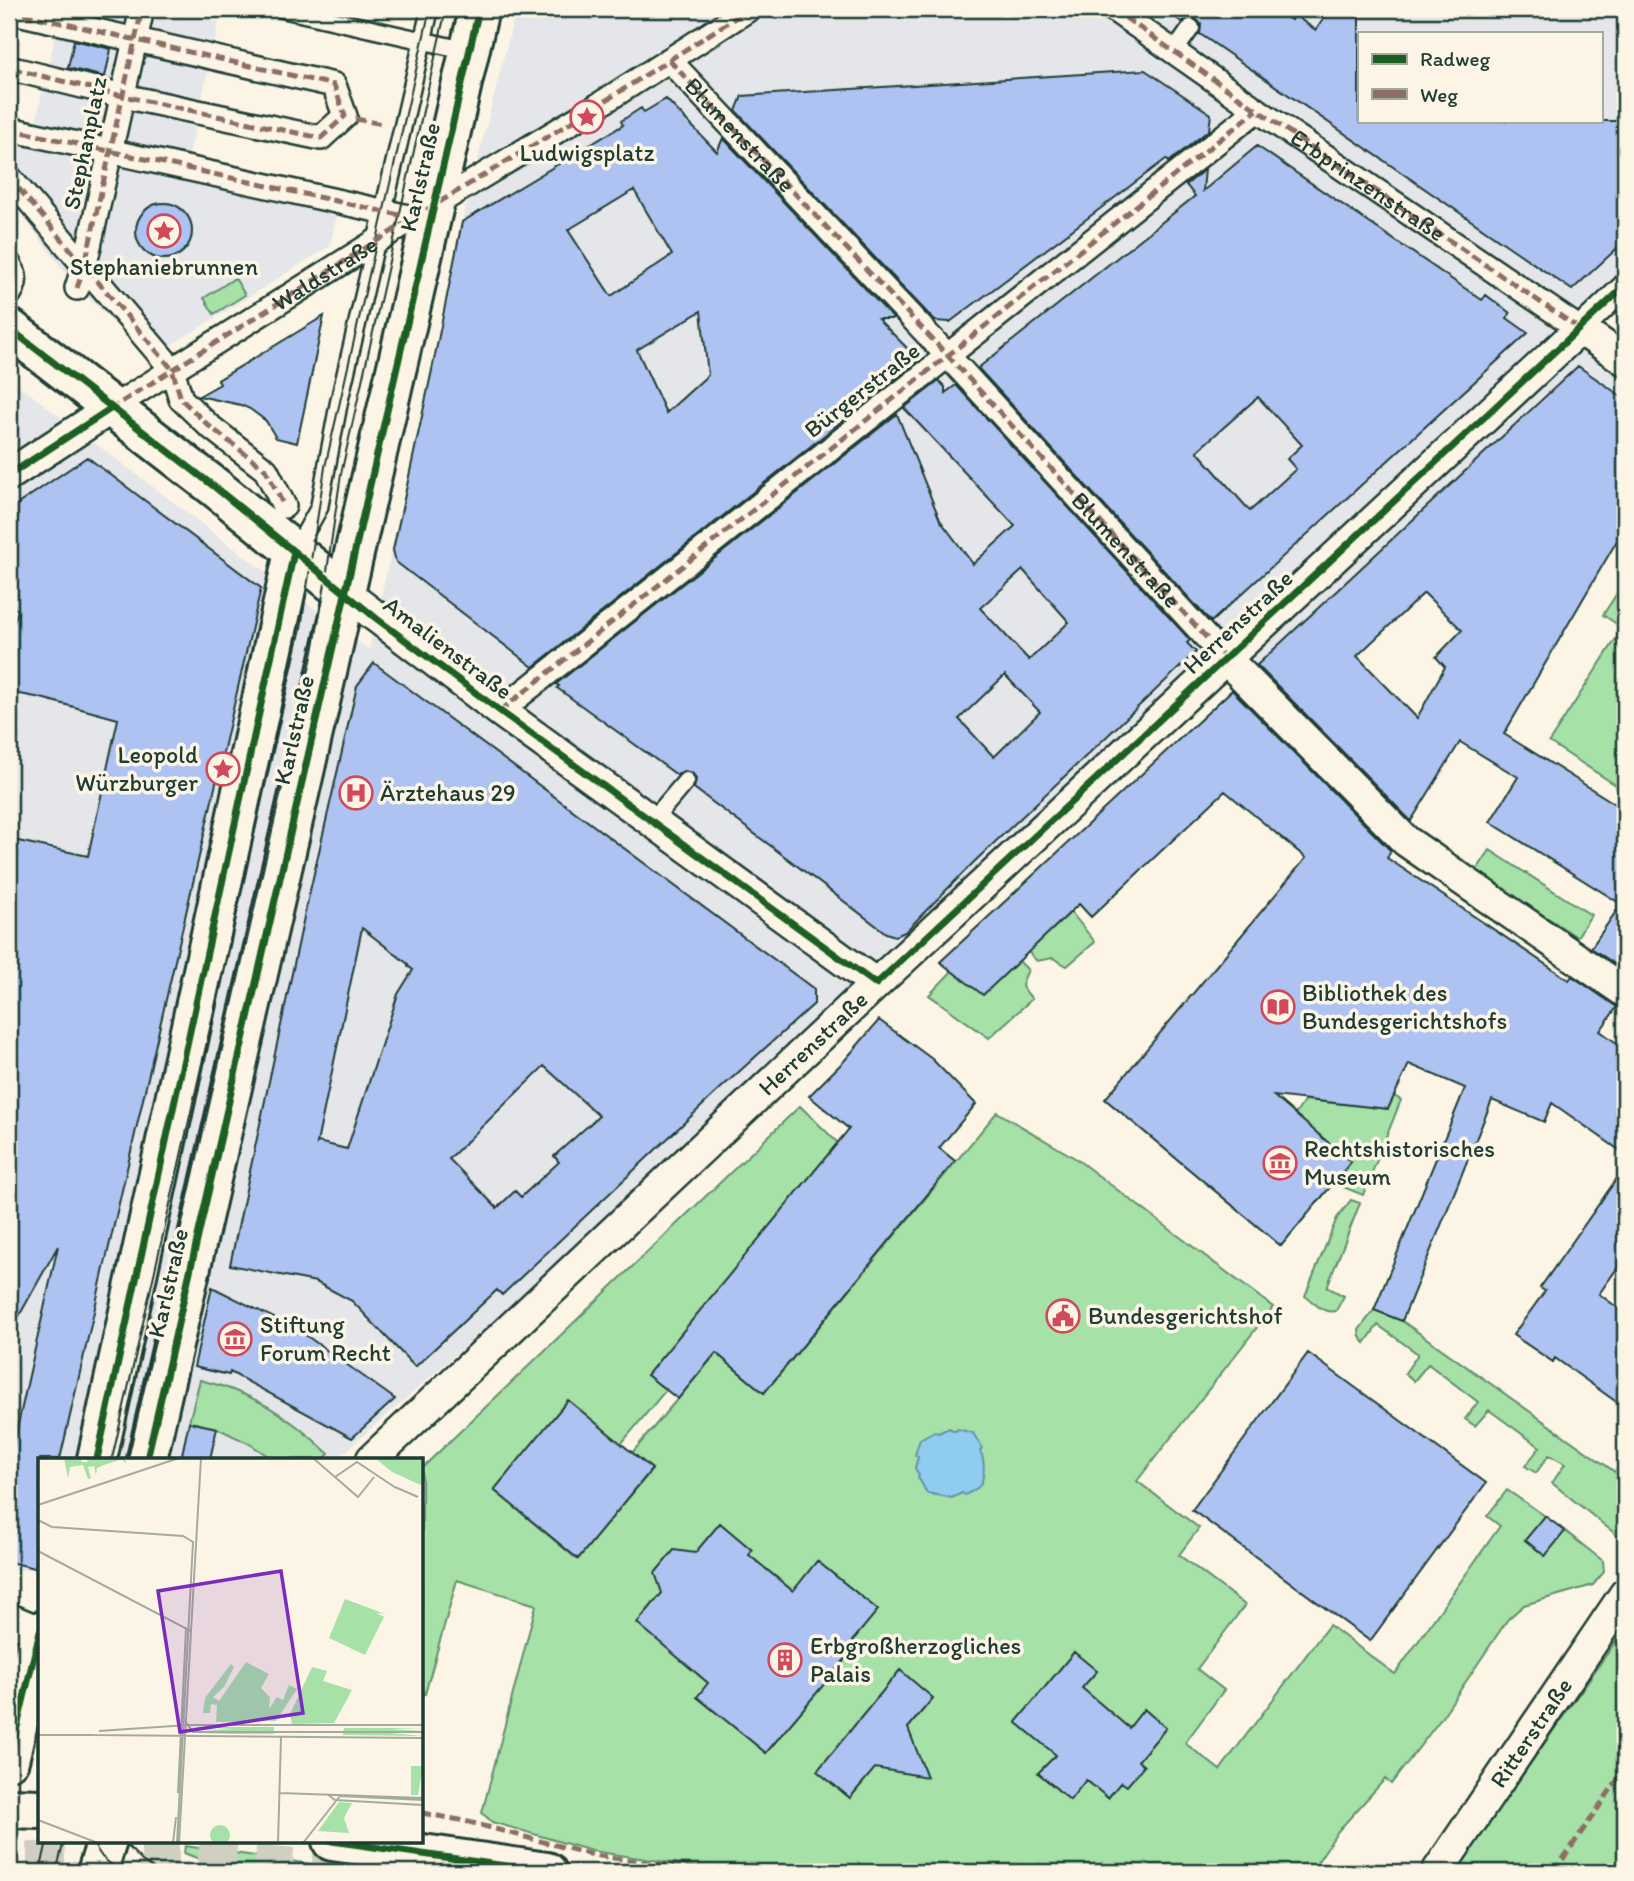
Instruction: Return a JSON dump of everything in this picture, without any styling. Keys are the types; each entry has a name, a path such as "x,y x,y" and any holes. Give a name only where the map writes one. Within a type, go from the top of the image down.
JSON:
{"main road":[{"name":"Karlstraße","path":"147,1458 345,593 423,213 479,9"},
{"name":"Amalienstraße","path":"9,328 110,409 216,488 345,593"},
{"name":"Karlstraße","path":"97,1458 294,552"},
{"path":"9,1760 38,1639"},
{"path":"9,1808 38,1809"},
{"path":"97,1872 107,1842"},
{"path":"339,1842 547,1872"}],"street":[{"name":"Stephanplatz","path":"78,288 142,9"},
{"name":"Waldstraße","path":"9,475 172,369 580,117 749,9"},
{"name":"Erbprinzenstraße","path":"1113,9 1625,360"},
{"path":"9,10 334,85 345,116 321,138 122,96 9,68"},
{"name":"Blumenstraße","path":"669,60 948,356 1226,659 1406,841 1625,992"},
{"name":"Bürgerstraße","path":"499,711 1257,110"},
{"path":"9,129 384,212 423,213"},
{"path":"9,177 172,369 181,399 208,425 266,470 284,506"},
{"name":"Herrenstraße","path":"373,1458 876,984 1625,286"},
{"name":"Amalienstraße","path":"345,593 499,711 876,984"},
{"name":"Ritterstraße","path":"1437,1872 1625,1594"},
{"path":"9,1619 38,1630"}],"lane":[{"path":"282,9 469,51"},
{"path":"294,552 319,508 325,467 430,9"},
{"path":"1174,52 1191,28"},
{"path":"9,258 18,271 19,278 17,290 9,300"},
{"path":"652,821 685,781"}],"shaded area":[{"path":"61,9 159,9 219,22 189,156 342,190 330,246 152,357 77,288 9,198 9,115 36,121"},
{"path":"516,9 1625,9 1625,286 1580,329 1625,360 1623,464 1581,436 1285,719 1227,660 876,984 338,1458 38,1458 38,1568 9,1571 9,378 369,650 432,370 462,222"}],"green space":[{"path":"235,278 245,295 214,314 204,298"},
{"path":"1625,581 1625,791 1549,742 1623,628 1603,615"},
{"path":"1490,850 1591,915 1577,937 1476,871"},
{"path":"1071,912 1095,942 1067,966 1053,958 1037,961 1028,952"},
{"path":"1019,961 1028,970 1022,987 1032,999 989,1038 929,995 952,971 983,994"},
{"path":"1394,1096 1401,1100 1363,1195 1333,1183 1295,1115 1305,1100 1388,1109"},
{"path":"800,1106 838,1143 648,1375 666,1390 621,1444 494,1490 577,1559 652,1470 632,1453 733,1333 751,1347 734,1368 764,1393 997,1112 1075,1158 1273,1307 1137,1481 1199,1528 1179,1555 1245,1605 1197,1669 1224,1690 1185,1743 1220,1770 1329,1625 1395,1674 1500,1526 1487,1516 1507,1490 1545,1516 1526,1540 1546,1555 1565,1531 1603,1561 1604,1572 1593,1585 1524,1605 1508,1619 1440,1720 1391,1784 1385,1779 1338,1831 1311,1872 733,1872 592,1851 492,1822 482,1813 536,1605 457,1580 424,1694 424,1466"},
{"path":"1351,1200 1360,1203 1327,1287 1344,1296 1336,1311 1331,1312 1305,1296 1337,1218"},
{"path":"1374,1310 1402,1321 1615,1472 1623,1459 1625,1537 1618,1536 1552,1483 1565,1464 1549,1455 1536,1473 1525,1466 1540,1447 1489,1410 1475,1426 1465,1419 1478,1402 1428,1364 1414,1381 1405,1373 1418,1354 1378,1325 1365,1343 1359,1330"},
{"path":"200,1380 237,1392 270,1408 300,1428 329,1454 325,1458 271,1458 217,1428 189,1422"},
{"path":"1625,1628 1625,1872 1455,1872 1458,1867"},
{"path":"185,1846 367,1872 233,1872 184,1853"}],"water":[{"name":"Stephaniebrunnen","path":"159,203 169,203 184,211 190,220 190,242 184,251 169,259 159,259 141,247 136,236 136,226 148,208"},
{"path":"949,1428 973,1433 982,1448 980,1451 984,1468 979,1487 965,1495 962,1493 952,1498 927,1493 915,1468 918,1457 915,1455 920,1439 935,1431 938,1433"}],"building":[{"path":"1162,9 1274,9 1291,20 1294,15 1316,30 1330,9 1359,9 1358,122 1625,121 1625,241 1572,290 1200,34 1201,24 1196,19 1187,18 1182,22"},
{"path":"74,40 111,49 105,77 68,68"},
{"path":"1145,70 1211,114 1209,130 1169,162 1166,159 950,322 935,321 736,111 742,96"},
{"path":"666,99 717,152 723,138 894,319 878,319 919,360 533,667 396,562 393,550 462,222 623,125 621,121 641,108 644,112","holes":["634,190 672,255 611,296 568,230","701,311 708,375 666,413 637,350"]},
{"path":"1257,146 1482,300 1486,295 1510,313 1507,318 1528,333 1211,622 978,368 1195,196 1186,185 1205,169 1203,191","holes":["1258,397 1302,445 1287,459 1296,469 1250,511 1197,451"]},
{"name":"Stephaniebrunnen","path":"159,203 169,203 184,211 190,220 190,242 184,251 169,259 159,259 141,247 136,236 136,226 148,208"},
{"path":"324,316 297,443 276,438 266,421 250,409 199,396 220,384 218,380"},
{"path":"1578,366 1625,399 1625,527 1504,734 1625,810 1625,971 1591,948 1621,904 1490,822 1518,777 1460,742 1411,821 1257,665","holes":["1424,593 1462,630 1436,657 1445,667 1417,718 1357,656"]},
{"path":"939,381 945,387 945,393 956,385 1190,640 1187,643 1196,652 974,862 905,932 895,936 886,933 694,788 696,778 692,773 683,771 677,775 557,688 559,686 556,684 897,414 940,520 973,564 1015,526 904,408","holes":["1023,570 1069,622 1029,660 980,608","1005,675 1040,712 994,757 959,719"]},
{"path":"87,457 261,588 60,1458 38,1458 38,1554 35,1568 9,1562 9,1465 58,1246 9,1334 9,839 88,856 118,719 9,692 9,638 18,610 9,605 9,510"},
{"path":"374,663 814,989 814,1004 502,1295 497,1290 415,1367 352,1301 316,1282 230,1265 304,917 357,686","holes":["362,928 413,970 398,994 347,1149 317,1143","544,1066 599,1116 554,1156 559,1162 521,1197 515,1191 497,1208 449,1159"]},
{"path":"1232,690 1391,851 1387,858 1569,980 1572,976 1617,1007 1600,1031 1625,1049 1625,1154 1552,1103 1544,1122 1492,1100 1402,1321 1374,1310 1465,1088 1409,1064 1388,1109 1274,1096 1351,1162 1281,1246 1105,1099 1306,858 1225,791 1091,917 1079,904 983,995 940,962"},
{"path":"879,1020 932,1059 976,1104 939,1148 955,1161 764,1393 716,1353 678,1399 647,1375 849,1129 809,1096"},
{"path":"1625,1167 1625,1257 1599,1294 1625,1313 1625,1408 1555,1358 1553,1362 1513,1335 1545,1291 1540,1288"},
{"path":"212,1287 300,1331 395,1399 352,1438 230,1372 229,1375 194,1367"},
{"path":"1308,1353 1486,1483 1370,1641 1192,1510"},
{"path":"568,1400 652,1469 578,1559 494,1490"},
{"path":"189,1422 217,1428 210,1458 181,1458"},
{"path":"1545,1516 1565,1531 1545,1556 1525,1540"},
{"name":"Erbgroßherzogliches Palais","path":"720,1523 752,1550 749,1555 793,1591 817,1561 878,1610 853,1640 858,1644 766,1753 697,1697 708,1683 637,1623 662,1593 655,1573 674,1550 695,1553"},
{"path":"1074,1652 1097,1671 1082,1688 1129,1728 1144,1709 1166,1728 1138,1761 1144,1766 1127,1786 1121,1782 1108,1798 1086,1780 1070,1800 1038,1773 1056,1755 1016,1722"},
{"path":"900,1670 933,1698 908,1728 927,1777 875,1768 850,1798 817,1771"}],"tunnel":[{"path":"27,1861 196,1859 358,1872"}],"tram line":[{"path":"112,1458 301,628 325,467 430,9"},
{"path":"128,1458 313,652 341,474 446,9"},
{"path":"40,1872 47,1842"},
{"path":"56,1872 64,1842"},
{"path":"92,1842 102,1857 120,1872"},
{"path":"124,1842 142,1861 158,1872"}],"marked path":[{"path":"77,288 85,264 142,9"},
{"path":"109,410 749,9"},
{"path":"1113,9 1580,329 1584,325"},
{"path":"9,11 334,85 345,116 321,138 123,96 9,68"},
{"path":"669,60 948,356 1226,659"},
{"path":"500,711 1257,110"},
{"path":"355,119 383,124"},
{"path":"9,129 413,218"},
{"path":"9,177 172,369 181,399 208,425 266,470 284,506"},
{"path":"1554,1872 1625,1769"},
{"path":"424,1813 465,1821 593,1855 712,1872"},
{"path":"1404,1872 1407,1869 1438,1871"}],"cycle path":[{"path":"147,1458 479,9"},
{"path":"9,328 216,488 377,619 876,984 1625,286"},
{"path":"9,475 110,409"},
{"path":"97,1458 294,552"},
{"path":"9,1760 38,1639"},
{"path":"339,1842 547,1872"}],"place":[{"name":"Ludwigsplatz","path":"587,117"},
{"name":"Stephaniebrunnen","path":"164,231"},
{"name":"Leopold Würzburger","path":"223,769"},
{"name":"Ärztehaus 29","path":"356,793"},
{"name":"Bibliothek des Bundesgerichtshofs","path":"1278,1007"},
{"name":"Rechtshistorisches Museum","path":"1280,1163"},
{"name":"Bundesgerichtshof","path":"1063,1316"},
{"name":"Stiftung Forum Recht","path":"235,1339"},
{"name":"Erbgroßherzogliches Palais","path":"785,1660"}]}
